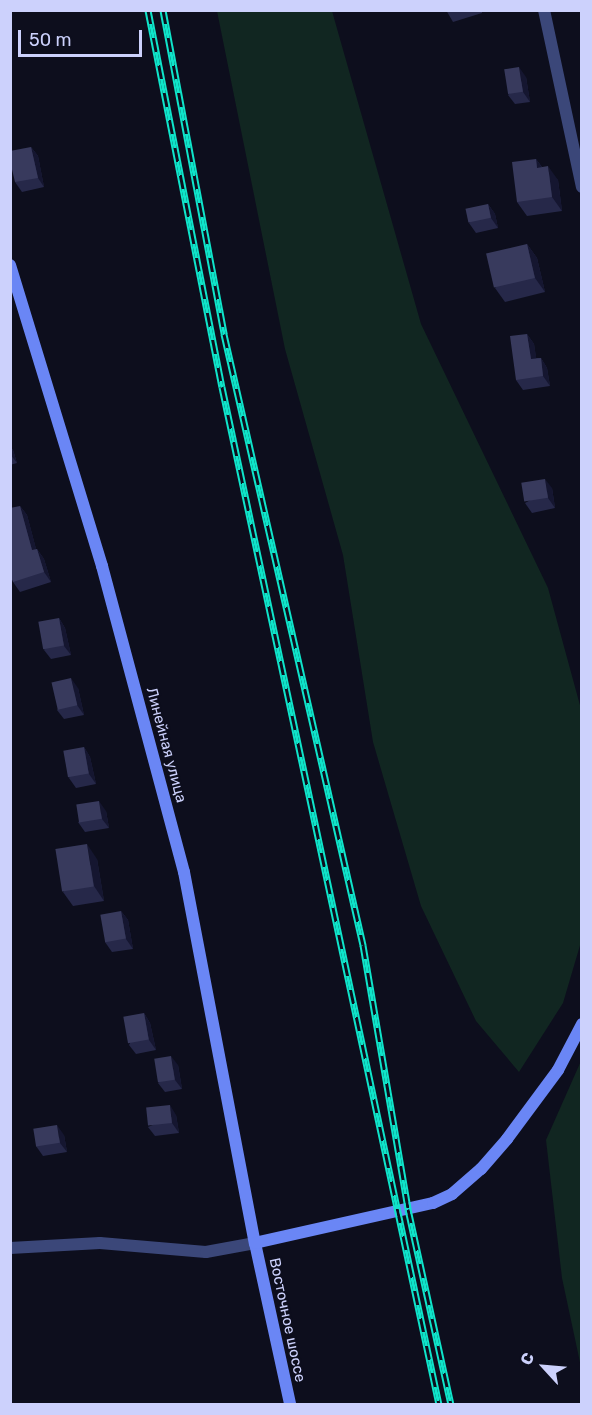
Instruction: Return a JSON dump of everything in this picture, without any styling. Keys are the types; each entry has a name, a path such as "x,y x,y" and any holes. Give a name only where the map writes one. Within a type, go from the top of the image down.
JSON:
{"main road":[{"name":"Линейная улица","path":"10,265 102,566 184,872 255,1243"},
{"path":"255,1243 425,1205 452,1194 481,1169 507,1139 558,1070 582,1024"},
{"name":"Восточное шоссе","path":"255,1243 290,1404"}],"street":[{"path":"544,10 582,187"},
{"path":"10,1248 100,1243 206,1252 255,1243"}],"green space":[{"path":"217,11 332,11 421,324 548,588 581,709 581,942 563,1003 519,1072 476,1021 421,906 373,742 343,555 285,349"},
{"path":"581,1061 581,1367 562,1278 546,1140"}],"building":[{"path":"519,67 523,92 508,94 504,69"},
{"path":"31,147 38,178 15,182 10,151"},
{"path":"536,159 537,168 548,166 552,197 517,202 512,162"},
{"path":"488,204 491,218 468,222 466,209"},
{"path":"527,244 535,278 494,288 486,253"},
{"path":"527,334 531,359 541,358 543,376 516,380 510,336"},
{"path":"545,479 548,498 524,502 521,483"},
{"path":"20,506 32,550 37,549 44,572 13,582 10,575 10,557 12,557 10,508"},
{"path":"59,618 64,646 43,649 38,622"},
{"path":"71,678 77,705 58,710 52,682"},
{"path":"84,747 89,774 68,777 63,751"},
{"path":"99,801 102,819 79,822 76,805"},
{"path":"87,844 94,886 62,891 55,849"},
{"path":"121,911 126,939 105,942 100,915"},
{"path":"144,1013 149,1040 128,1043 123,1017"},
{"path":"171,1056 175,1080 158,1082 154,1059"},
{"path":"170,1105 172,1123 148,1125 146,1108"},
{"path":"57,1125 60,1143 36,1147 33,1129"}],"railway":[{"path":"148,10 222,387 439,1404"},
{"path":"163,10 224,334 363,945 408,1209 451,1404"}]}
